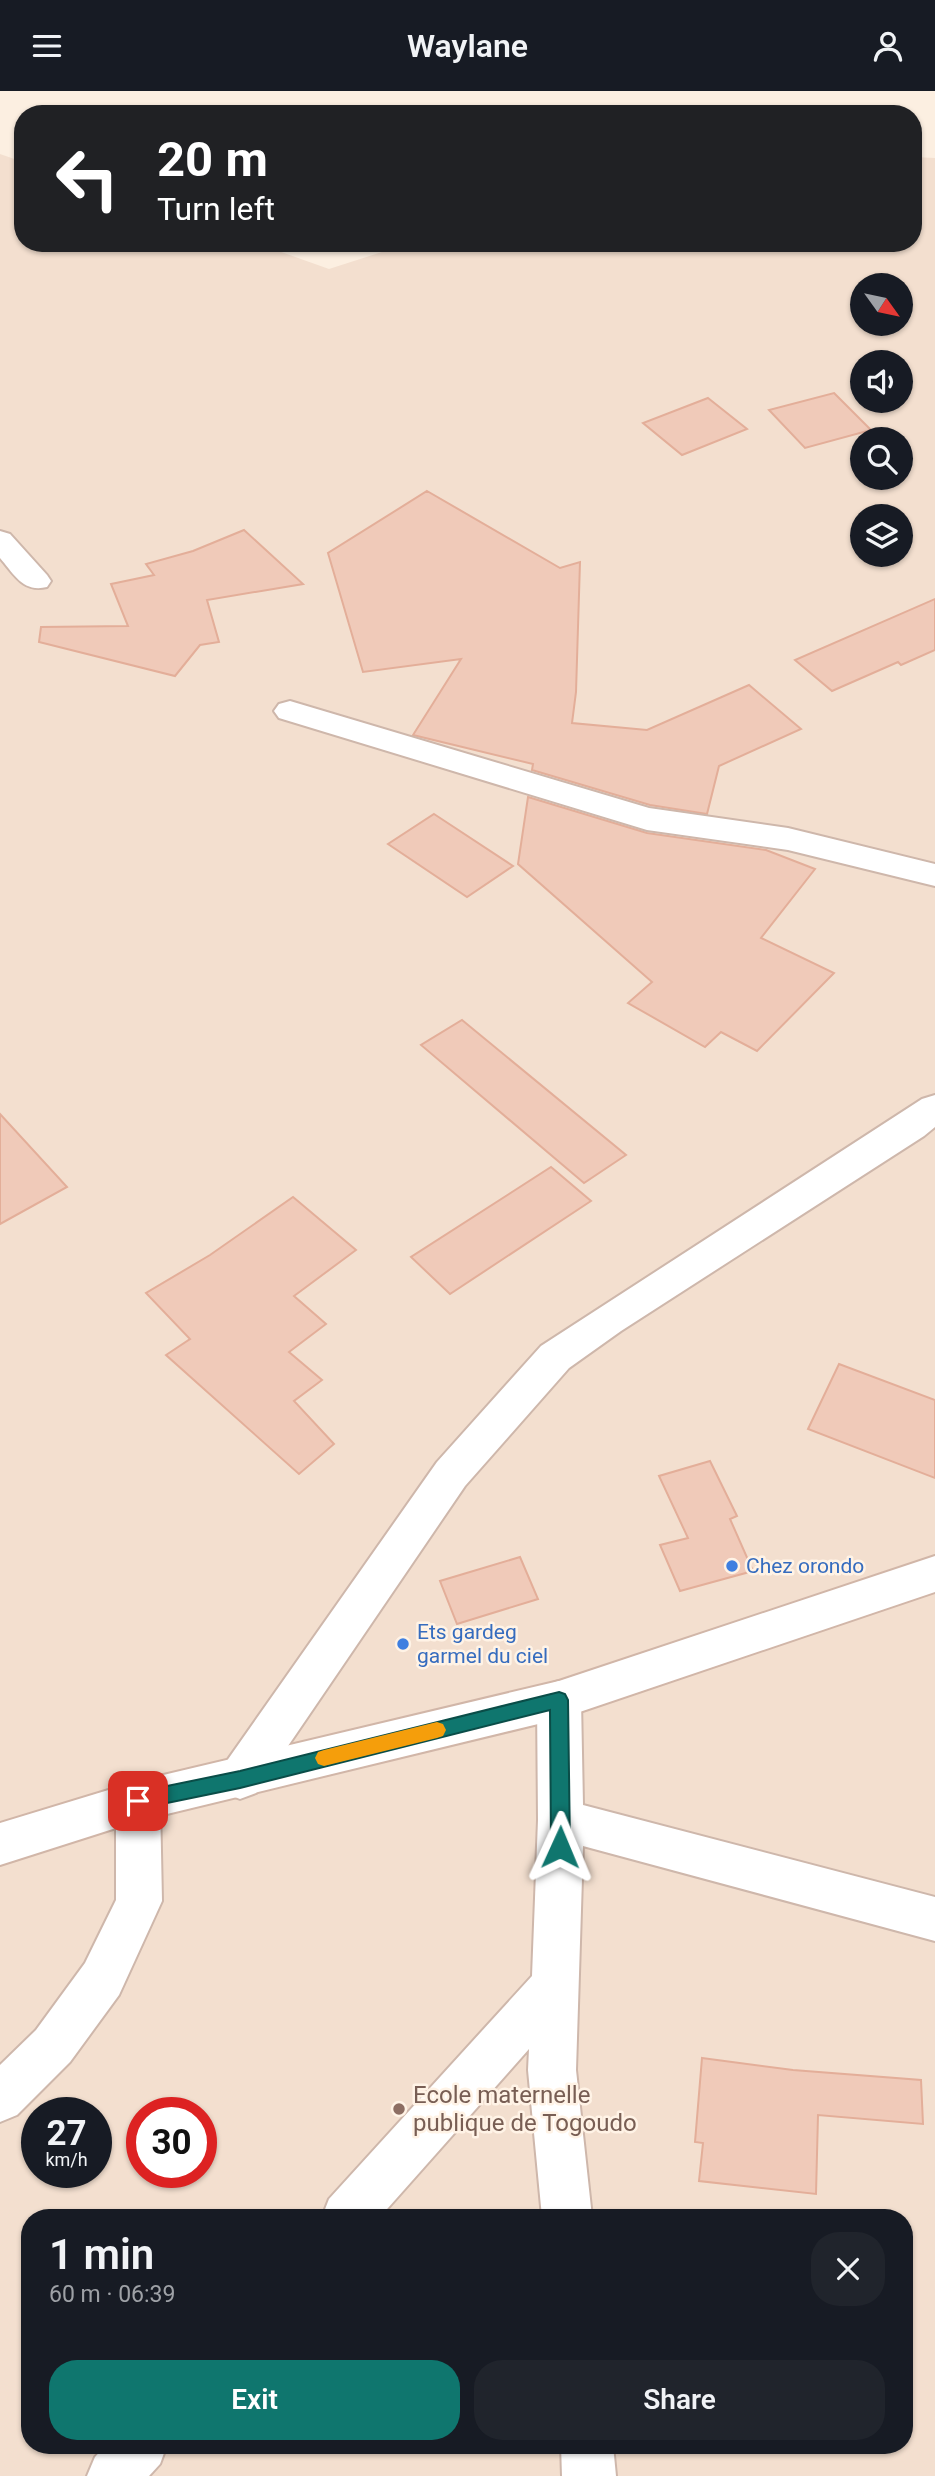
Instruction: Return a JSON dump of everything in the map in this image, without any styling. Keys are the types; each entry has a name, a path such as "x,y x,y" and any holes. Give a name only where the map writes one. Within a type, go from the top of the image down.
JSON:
{"street":[{"path":"0,540 36,581"},
{"path":"290,711 647,819 788,839 935,875"},
{"path":"240,1779 450,1474 555,1357 607,1320 935,1108"},
{"path":"0,1844 138,1801 240,1779 559,1700 935,1574"},
{"path":"559,1700 561,1820 552,2070 566,2209"},
{"path":"0,2098 53,2046 102,1979 134,1912 139,1901 138,1801"},
{"path":"561,1820 935,1919"},
{"path":"354,2209 555,1985"},
{"path":"114,2476 133,2454"},
{"path":"588,2454 589,2476"}],"shaded area":[{"path":"0,154 14,159 14,252 281,252 329,269 382,252 922,252 922,157 935,158 935,2476 0,2476"}],"building":[{"path":"834,393 850,409 850,413 854,413 868,427 850,427 850,436 805,448 769,410"},
{"path":"708,398 747,429 682,455 643,423"},
{"path":"427,491 560,568 580,562 576,692 572,723 647,730 749,685 801,729 719,766 707,814 650,805 532,770 533,764 413,735 461,659 363,672 328,553"},
{"path":"244,530 303,584 207,600 219,642 200,645 175,676 39,642 41,627 128,626 111,584 154,575 146,564 193,551"},
{"path":"935,599 935,650 901,665 898,662 832,691 795,660"},
{"path":"528,797 647,833 766,850 815,869 761,938 834,973 757,1051 721,1032 705,1047 628,1003 652,982 518,864"},
{"path":"434,814 513,866 467,897 388,844"},
{"path":"462,1020 626,1155 584,1183 421,1045"},
{"path":"0,1114 67,1187 0,1224"},
{"path":"551,1167 591,1201 450,1294 411,1257"},
{"path":"293,1197 356,1250 294,1296 326,1324 289,1352 322,1380 294,1401 334,1444 299,1474 166,1355 190,1339 146,1293 210,1255"},
{"path":"839,1364 935,1400 935,1478 808,1429"},
{"path":"710,1461 737,1516 730,1519 753,1571 680,1591 660,1545 688,1538 659,1476"},
{"path":"520,1557 538,1599 457,1624 440,1581"},
{"path":"702,2058 793,2070 921,2080 923,2124 818,2115 816,2194 699,2181 703,2143 695,2142"}],"slow traffic":[{"path":"324,1758 437,1730"}],"place":[{"name":"Chez orondo","path":"732,1566"},
{"name":"Ets gardeg garmel du ciel","path":"403,1644"},
{"name":"Ecole maternelle publique de Togoudo","path":"399,2109"}],"route":[{"path":"138,1801 240,1779 559,1700 560,1847"}]}
